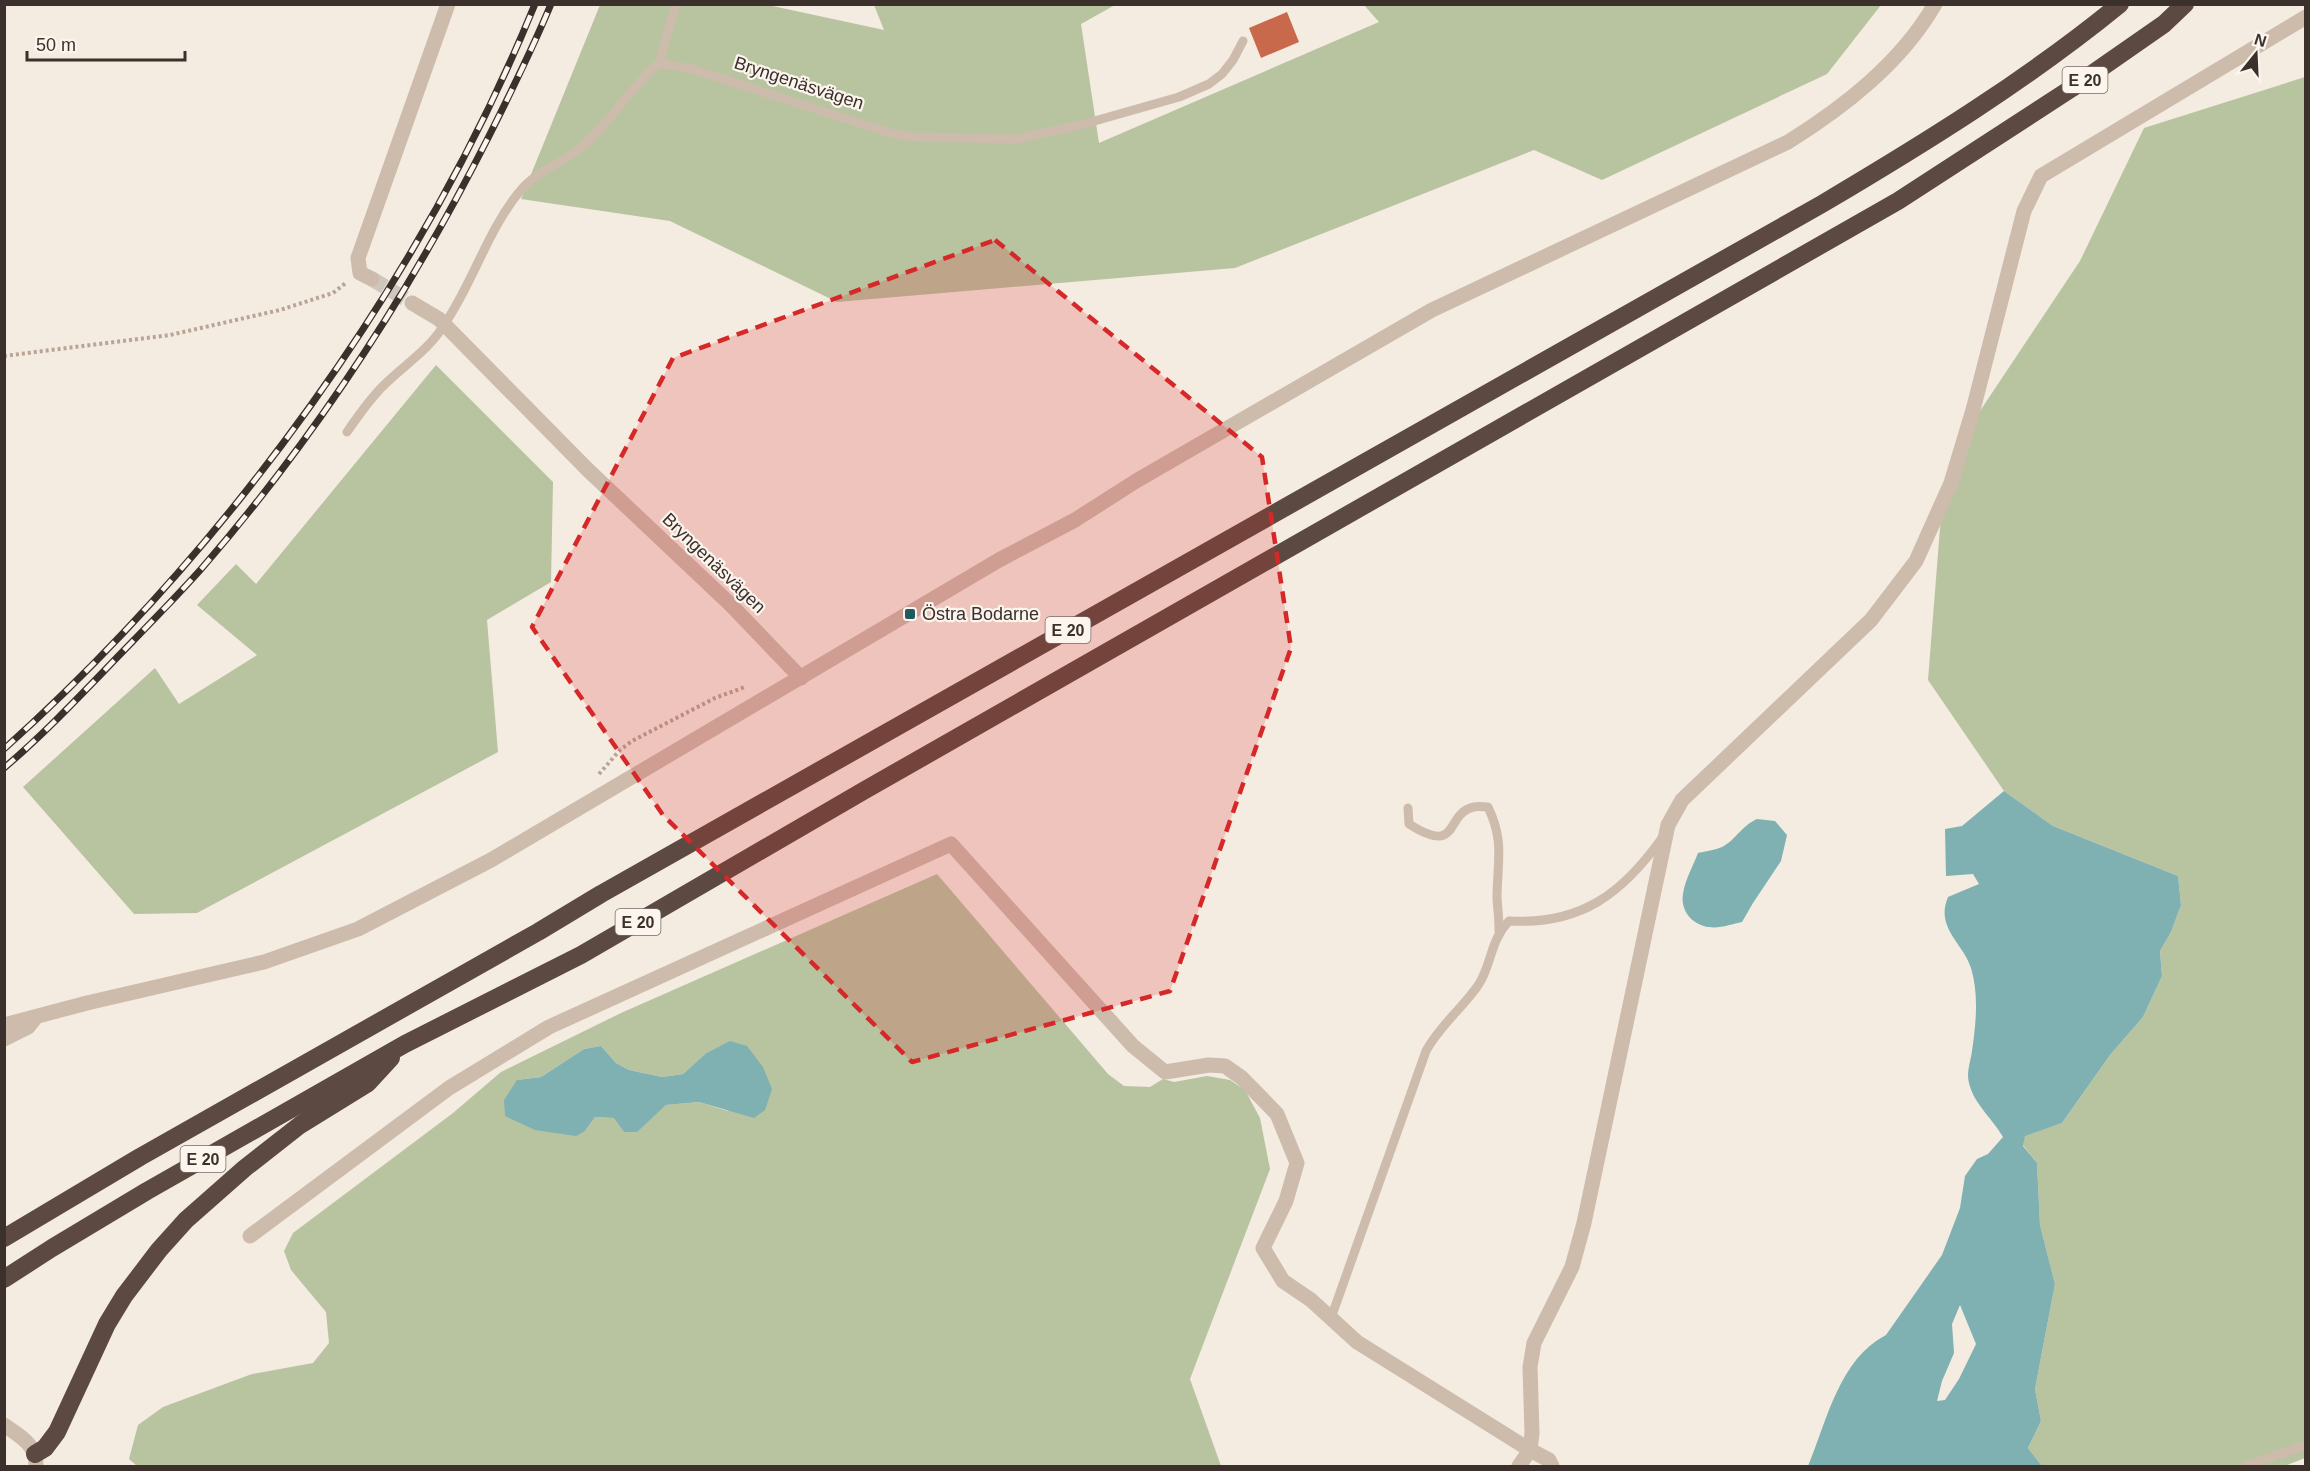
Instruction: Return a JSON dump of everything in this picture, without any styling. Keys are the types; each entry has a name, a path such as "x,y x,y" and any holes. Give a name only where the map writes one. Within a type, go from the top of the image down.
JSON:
{"highway":[{"name":"E 20","path":"4,1238 140,1157 601,894 1822,204 1956,123 2049,59 2120,4"},
{"name":"E 20","path":"4,1279 147,1191 405,1044 581,955 865,790 1898,201 2072,88 2164,24 2185,4"},
{"path":"35,1460 57,1432 107,1324 124,1296 153,1257 186,1220 245,1168 300,1125 368,1083 405,1044"}],"street":[{"path":"366,276 358,258 448,4"},
{"path":"4,1025 87,1003 264,962 358,929 491,860 999,560 1075,520 1197,446 1432,310 1788,142 1826,119 1858,92 1910,39 1935,4"},
{"path":"1519,1467 1530,1450 1532,1433 1530,1367 1533,1343 1572,1267 1584,1223 1668,825 1682,800 1871,620 1916,561 1951,483 1973,410 2024,211 2041,176 2306,17"},
{"name":"Bryngenäsvägen","path":"412,303 439,319 588,470 730,604 801,678"},
{"path":"250,1236 448,1088 549,1028 951,844 1133,1046 1165,1072 1209,1065 1225,1066 1242,1078 1277,1114 1297,1163 1286,1202 1263,1248 1283,1281 1311,1300 1357,1342 1549,1460 1552,1467"},
{"path":"4,1039 28,1027 36,1017"},
{"path":"4,1425 26,1440 35,1460"}],"lane":[{"path":"346,432 362,409 383,386 432,342 444,325 494,231 520,190 536,175 579,148 600,129 659,63 676,4"},
{"name":"Bryngenäsvägen","path":"659,63 692,69 890,133 912,137 1016,139 1084,124 1179,97 1209,84 1222,74 1233,60 1243,40"},
{"path":"1331,1318 1426,1051 1436,1033 1466,1001 1480,982 1499,931 1497,897 1500,858 1497,826 1488,807 1474,806 1460,814 1452,829 1439,836 1425,834 1409,824 1408,808"},
{"path":"1499,931 1509,921 1551,920 1604,900 1652,853 1666,832"},
{"path":"2245,1467 2306,1445"}],"path":[{"path":"4,356 170,335 280,310 333,293 366,276"}],"highlighted area":[{"path":"995,240 1262,457 1291,648 1170,991 912,1062 663,815 532,627 673,358"}],"green space":[{"path":"600,5 768,5 884,30 874,5 1115,5 1081,24 1099,143 1379,22 1364,5 1881,5 1827,74 1602,180 1534,150 1235,268 837,302 670,221 521,199"},
{"path":"2305,77 2305,1458 2285,1466 2042,1466 2028,1448 2041,1421 2035,1389 2055,1284 2040,1225 2037,1163 2023,1145 2025,1135 2062,1123 2110,1055 2143,1017 2162,976 2160,951 2171,932 2181,905 2178,876 2053,826 2004,791 1928,680 1942,503 1958,444 2080,261 2144,128"},
{"path":"436,365 553,482 551,582 487,620 498,752 197,913 134,914 23,787 155,668 179,704 257,655 197,605 236,564 256,584"},
{"path":"937,874 1108,1074 1124,1086 1150,1087 1163,1079 1174,1082 1207,1076 1230,1080 1245,1090 1260,1118 1270,1169 1190,1379 1221,1466 137,1466 129,1459 138,1425 163,1407 252,1374 313,1363 329,1343 326,1312 291,1270 284,1251 293,1233 453,1113 501,1072 621,1013","holes":["601,1046 616,1063 629,1070 662,1077 683,1074 705,1054 728,1111 699,1102 666,1105 636,1132 624,1132 615,1118 595,1117 585,1131 517,1080 541,1077 584,1049"]}],"water":[{"path":"2004,791 2053,826 2178,876 2181,905 2171,932 2160,951 2162,976 2143,1017 2110,1055 2062,1123 2025,1136 2023,1146 2037,1163 2040,1225 2055,1284 2035,1389 2041,1421 2028,1448 2042,1466 1808,1466 1836,1393 1846,1375 1870,1346 1886,1335 1942,1255 1960,1208 1965,1176 1977,1159 1988,1154 2003,1137 1971,1091 1968,1071 1976,1020 1974,978 1967,959 1947,926 1945,918 1948,897 1979,884 1973,874 1946,876 1945,829 1962,826","holes":["1960,1305 1976,1344 1959,1379 1945,1400 1937,1401 1942,1381 1954,1353 1952,1324"]},
{"path":"1757,819 1775,821 1787,835 1781,861 1742,922 1717,927 1703,926 1689,916 1683,900 1685,884 1698,853 1722,847"},
{"path":"730,1041 747,1046 763,1067 772,1089 765,1110 754,1118 699,1102 666,1105 637,1132 624,1132 614,1118 595,1117 585,1131 576,1136 535,1130 505,1116 504,1100 517,1080 541,1077 584,1049 601,1046 616,1063 629,1070 662,1077 683,1074 705,1054"}],"building":[{"path":"1287,12 1299,42 1261,58 1249,28"}],"tunnel":[{"path":"372,279 412,303"}],"railway":[{"path":"4,749 86,671 165,587 240,498 311,405 376,309 436,209 489,107 535,4"},
{"path":"4,768 70,706 194,577 244,519 322,415 393,307 458,195 513,88 551,4"}],"place":[{"name":"Östra Bodarne","path":"910,614"}]}
